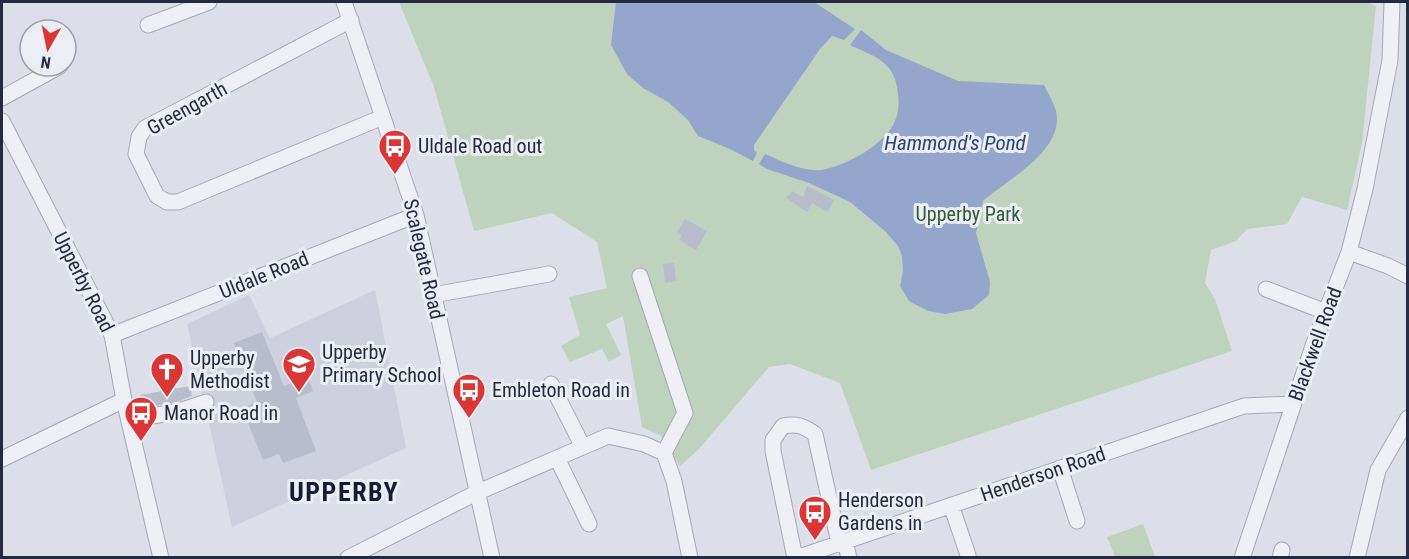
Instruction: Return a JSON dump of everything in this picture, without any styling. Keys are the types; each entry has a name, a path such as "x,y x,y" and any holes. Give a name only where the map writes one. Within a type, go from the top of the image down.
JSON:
{"street":[{"path":"148,25 209,2"},
{"name":"Scalegate Road","path":"344,2 416,215 492,558"},
{"name":"Blackwell Road","path":"1242,558 1293,404 1349,252 1378,129 1390,60 1392,2"},
{"name":"Greengarth","path":"351,20 145,128 138,137 136,154 157,196 167,202 178,202 383,117"},
{"path":"2,98 38,78"},
{"name":"Upperby Road","path":"2,121 112,335 156,556"},
{"name":"Uldale Road","path":"112,335 416,215"},
{"path":"1349,252 1388,266 1407,276"},
{"path":"433,295 549,274"},
{"path":"640,276 686,412 664,453"},
{"path":"1266,289 1326,312"},
{"path":"551,384 583,447"},
{"path":"2,459 124,400"},
{"path":"129,420 176,412 206,402"},
{"name":"Henderson Road","path":"796,558 1244,406 1293,404"},
{"path":"1357,558 1378,470 1407,418"},
{"path":"796,558 772,452 773,440 783,426 794,424 805,427 815,434 842,542 849,558"},
{"path":"348,558 476,493 608,436 644,444 664,453 674,481 690,558"},
{"path":"557,458 589,524"},
{"path":"1060,468 1077,521"},
{"path":"951,505 968,555"}],"shaded area":[{"name":"Upperby Primary School","path":"375,290 406,448 232,527 187,324 249,295 270,338"}],"green space":[{"name":"Upperby Park","path":"399,2 1366,2 1376,6 1362,143 1347,210 1302,197 1287,224 1247,229 1236,241 1211,250 1205,283 1215,299 1232,351 871,470 840,383 790,364 769,367 699,449 680,466 661,436 642,427 623,316 606,324 621,355 609,362 602,349 570,362 561,346 580,335 569,297 607,288 597,242 552,213 474,231 434,87"},
{"path":"1143,524 1155,557 1115,557 1107,537"}],"water":[{"path":"616,2 814,2 855,29 844,40 832,36 820,49 754,145 757,153 753,161 698,136 688,120 668,102 643,88 627,74 611,45"},
{"name":"Hammond's Pond","path":"861,30 886,50 958,81 1044,85 1054,105 1056,125 1052,139 1032,163 983,201 976,233 990,282 989,295 972,309 945,314 928,311 909,301 900,286 903,271 902,256 898,246 886,232 850,202 759,164 765,154 807,169 831,168 864,153 890,130 898,107 895,80 891,71 881,60 850,45"}],"building":[{"path":"807,186 834,200 828,212 812,203 807,212 786,198 792,191 803,197"},
{"path":"685,219 707,231 696,250 679,240 682,235 677,232"},
{"path":"674,263 676,281 665,283 663,264"},
{"path":"262,332 284,386 308,377 313,391 296,398 316,451 283,463 279,454 263,460 242,408 257,402 234,343"},
{"name":"Upperby Methodist","path":"190,386 192,396 174,403 143,408 140,395"}],"place":[{"name":"Uldale Road out","path":"395,175"},
{"name":"Upperby Primary School","path":"299,393"},
{"name":"Upperby Methodist","path":"167,398"},
{"name":"Embleton Road in","path":"469,419"},
{"name":"Manor Road in","path":"141,442"},
{"name":"Henderson Gardens in","path":"815,541"}],"district":[{"name":"UPPERBY","path":"344,492"}]}
